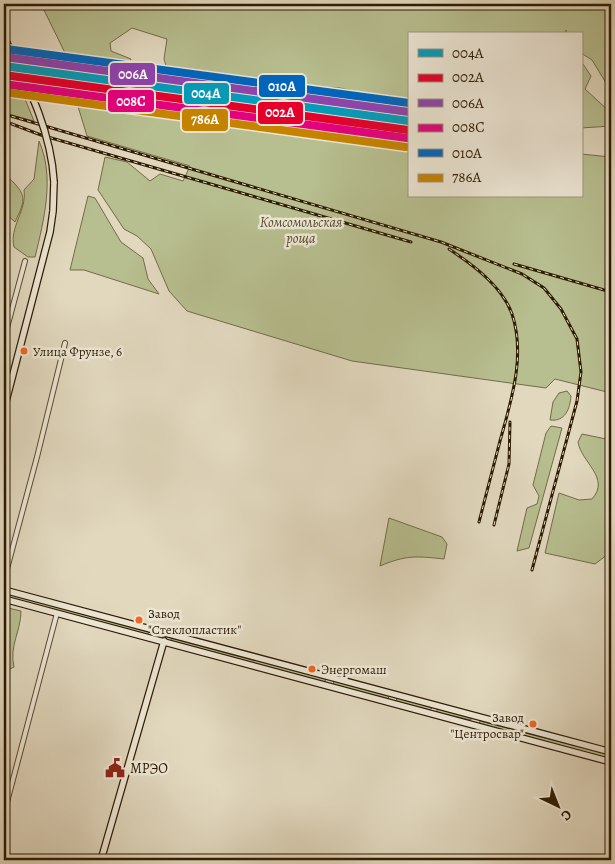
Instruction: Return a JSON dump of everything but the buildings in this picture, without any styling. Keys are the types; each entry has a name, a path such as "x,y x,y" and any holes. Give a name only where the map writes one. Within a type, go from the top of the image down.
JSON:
{"street":[{"path":"4,37 41,118 50,151 54,182 53,211 48,240 4,409"},
{"path":"4,339 24,261"},
{"path":"4,580 65,342"},
{"path":"4,590 611,752"},
{"path":"4,599 611,762"},
{"path":"6,806 57,614"},
{"path":"147,638 151,634 149,629"},
{"path":"101,860 136,745 166,634"},
{"path":"391,703 394,694"},
{"path":"474,726 477,716"}],"green space":[{"path":"41,4 611,4 611,91 592,60 582,54 582,32 566,32 566,30 565,32 408,32 408,103 340,88 259,86 241,88 176,78 167,69 164,59 167,39 132,28 110,43 111,51 131,59 128,66 112,68 69,61"},
{"path":"582,62 591,76 585,89 611,113 611,126 582,128"},
{"path":"4,82 19,84 34,121 4,113"},
{"name":"Комсомольская роща","path":"73,90 408,132 408,198 582,198 582,154 611,157 611,393 555,379 546,388 352,361 187,311 169,291 151,249 137,236 124,229 98,190 105,157 127,162 150,181 160,174 183,181 190,166 87,136"},
{"path":"39,141 46,169 46,199 35,257 28,257 14,247 13,240 23,205 24,190 34,179"},
{"path":"8,177 19,188 23,198 15,222 4,212 4,181"},
{"path":"88,196 95,198 121,242 143,258 148,279 159,294 84,270 70,270"},
{"path":"567,391 571,396 566,414 559,419 550,420 553,402 559,393"},
{"path":"551,426 562,428 529,548 517,551 527,508 537,504 539,496 533,485 546,433"},
{"path":"582,434 611,440 611,552 595,564 545,553 559,493 579,500 592,499 597,491 597,477 580,449 578,442"},
{"path":"389,518 442,537 447,544 444,559 411,557 380,566"},
{"path":"4,593 149,632 147,635 4,596"},
{"path":"4,607 21,611 13,652 14,667 4,672"},
{"path":"172,637 326,680 323,682 176,643 171,641"},
{"path":"334,681 388,696 389,699 333,685"},
{"path":"397,698 432,708 429,710 396,701"},
{"path":"437,709 471,718 471,720 437,712"},
{"path":"480,721 611,755 611,759 479,724"}],"railway":[{"path":"4,114 441,242 522,274 544,288 561,309 577,339 581,372 577,401 532,570"},
{"path":"4,121 41,135 411,242"},
{"path":"449,249 477,269 501,294 512,314 518,346 512,394 479,522"},
{"path":"514,264 611,292"},
{"path":"494,525 509,464 510,422"}],"transit line":[{"name":"010А","path":"6,49 408,103"},
{"name":"006А","path":"5,57 408,112"},
{"name":"004А","path":"4,66 408,121"},
{"name":"002А","path":"4,75 408,130"},
{"name":"008С","path":"4,84 407,138"},
{"name":"786А","path":"4,92 406,147"}],"place":[{"name":"Улица Фрунзе, 6","path":"24,351"},
{"name":"Завод \"Стеклопластик\"","path":"139,620"},
{"name":"Энергомаш","path":"312,669"},
{"name":"Завод \"Центросвар\"","path":"533,724"},
{"name":"МРЭО","path":"115,768"}]}
